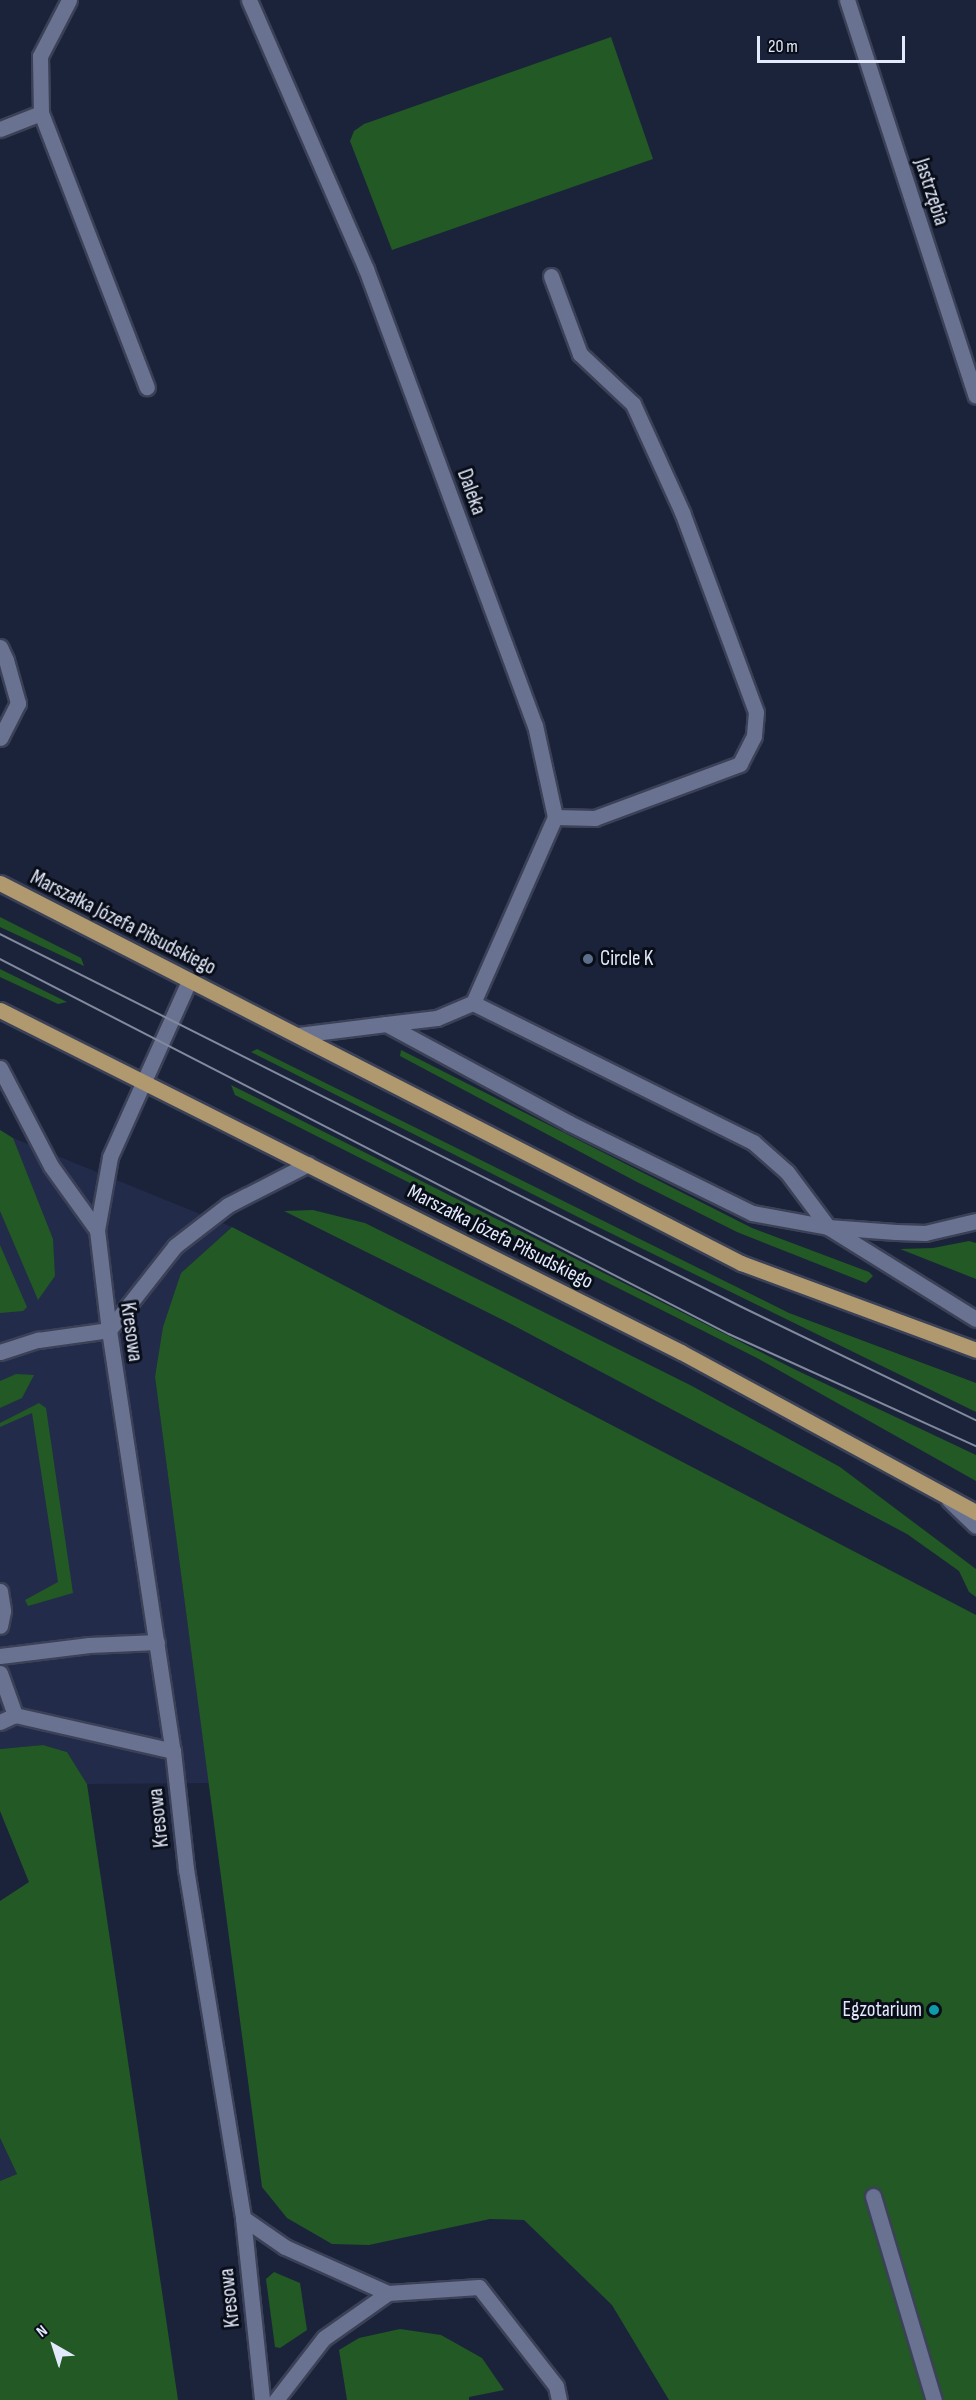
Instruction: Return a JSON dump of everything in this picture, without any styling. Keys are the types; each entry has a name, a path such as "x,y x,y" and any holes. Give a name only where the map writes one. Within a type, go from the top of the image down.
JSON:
{"main road":[{"name":"Marszałka Józefa Piłsudskiego","path":"0,883 741,1263 976,1350"},
{"name":"Marszałka Józefa Piłsudskiego","path":"0,1010 681,1352 976,1512"}],"street":[{"path":"69,0 40,56 41,112 147,387"},
{"name":"Daleka","path":"249,0 366,269 535,725 555,817"},
{"name":"Jastrzębia","path":"847,0 976,396"},
{"path":"0,129 41,112"},
{"path":"298,1035 437,1018 473,1003 555,817 594,818 740,764 754,736 756,712 682,512 633,404 580,354 551,276"},
{"path":"0,647 18,703 0,738"},
{"path":"97,1230 110,1157 189,981"},
{"path":"473,1003 753,1142 787,1172 828,1227 976,1319"},
{"path":"386,1024 569,1123 752,1214 828,1227 925,1233 976,1221"},
{"path":"0,1068 51,1166 97,1230"},
{"path":"0,1352 38,1340 109,1330 175,1246 228,1205 308,1164"},
{"name":"Kresowa","path":"97,1230 109,1330 173,1751 186,1869 243,2218 262,2400"},
{"path":"942,1494 976,1526"},
{"path":"0,1591 3,1611 0,1626"},
{"path":"0,1656 89,1645 157,1642"},
{"path":"0,1673 15,1715"},
{"path":"0,1722 15,1715 173,1751"},
{"path":"873,2196 933,2400"},
{"path":"243,2218 285,2247 388,2293 479,2287 556,2386 559,2400"},
{"path":"276,2400 324,2338 388,2293"}],"shaded area":[{"path":"0,1130 13,1138 232,1227 181,1273 155,1377 209,1783 87,1784 67,1752 43,1745 0,1749"},
{"path":"0,2138 17,2174 0,2181"}],"green space":[{"path":"611,37 653,159 392,250 350,141 354,131 364,124"},
{"path":"0,917 81,958 84,966 0,927"},
{"path":"0,969 67,1002 58,1004 0,977"},
{"path":"257,1049 789,1313 976,1383 976,1412 592,1224 251,1052"},
{"path":"401,1050 752,1228 869,1272 873,1276 866,1283 737,1232 637,1182 400,1056"},
{"path":"231,1085 796,1370 976,1455 976,1481 757,1358 235,1095"},
{"path":"0,1130 13,1138 53,1239 55,1276 38,1300 0,1211"},
{"path":"313,1210 365,1223 692,1386 840,1467 976,1569 976,1597 969,1592 959,1571 907,1534 509,1323 284,1211"},
{"path":"232,1227 976,1615 976,2400 669,2400 612,2305 524,2220 490,2219 369,2245 332,2244 287,2218 262,2187 155,1377 163,1327 181,1273"},
{"path":"969,1241 976,1243 976,1279 900,1249 933,1248"},
{"path":"0,1245 27,1307 23,1311 0,1313"},
{"path":"16,1374 34,1375 22,1398 0,1408 0,1381"},
{"path":"39,1403 46,1408 73,1593 28,1606 25,1600 58,1582 32,1413 0,1427 0,1423"},
{"path":"43,1745 67,1752 87,1784 178,2400 0,2400 0,2181 17,2174 0,2138 0,1901 29,1882 0,1811 0,1749"},
{"path":"274,2272 300,2283 307,2330 280,2348 275,2347 266,2279"},
{"path":"400,2329 441,2335 482,2358 504,2390 469,2397 469,2400 347,2400 339,2350 359,2338"}],"tram line":[{"path":"0,934 742,1307 976,1420"},
{"path":"0,959 729,1334 976,1446"}],"place":[{"name":"Circle K","path":"588,959"},
{"name":"Egzotarium","path":"934,2010"}]}
